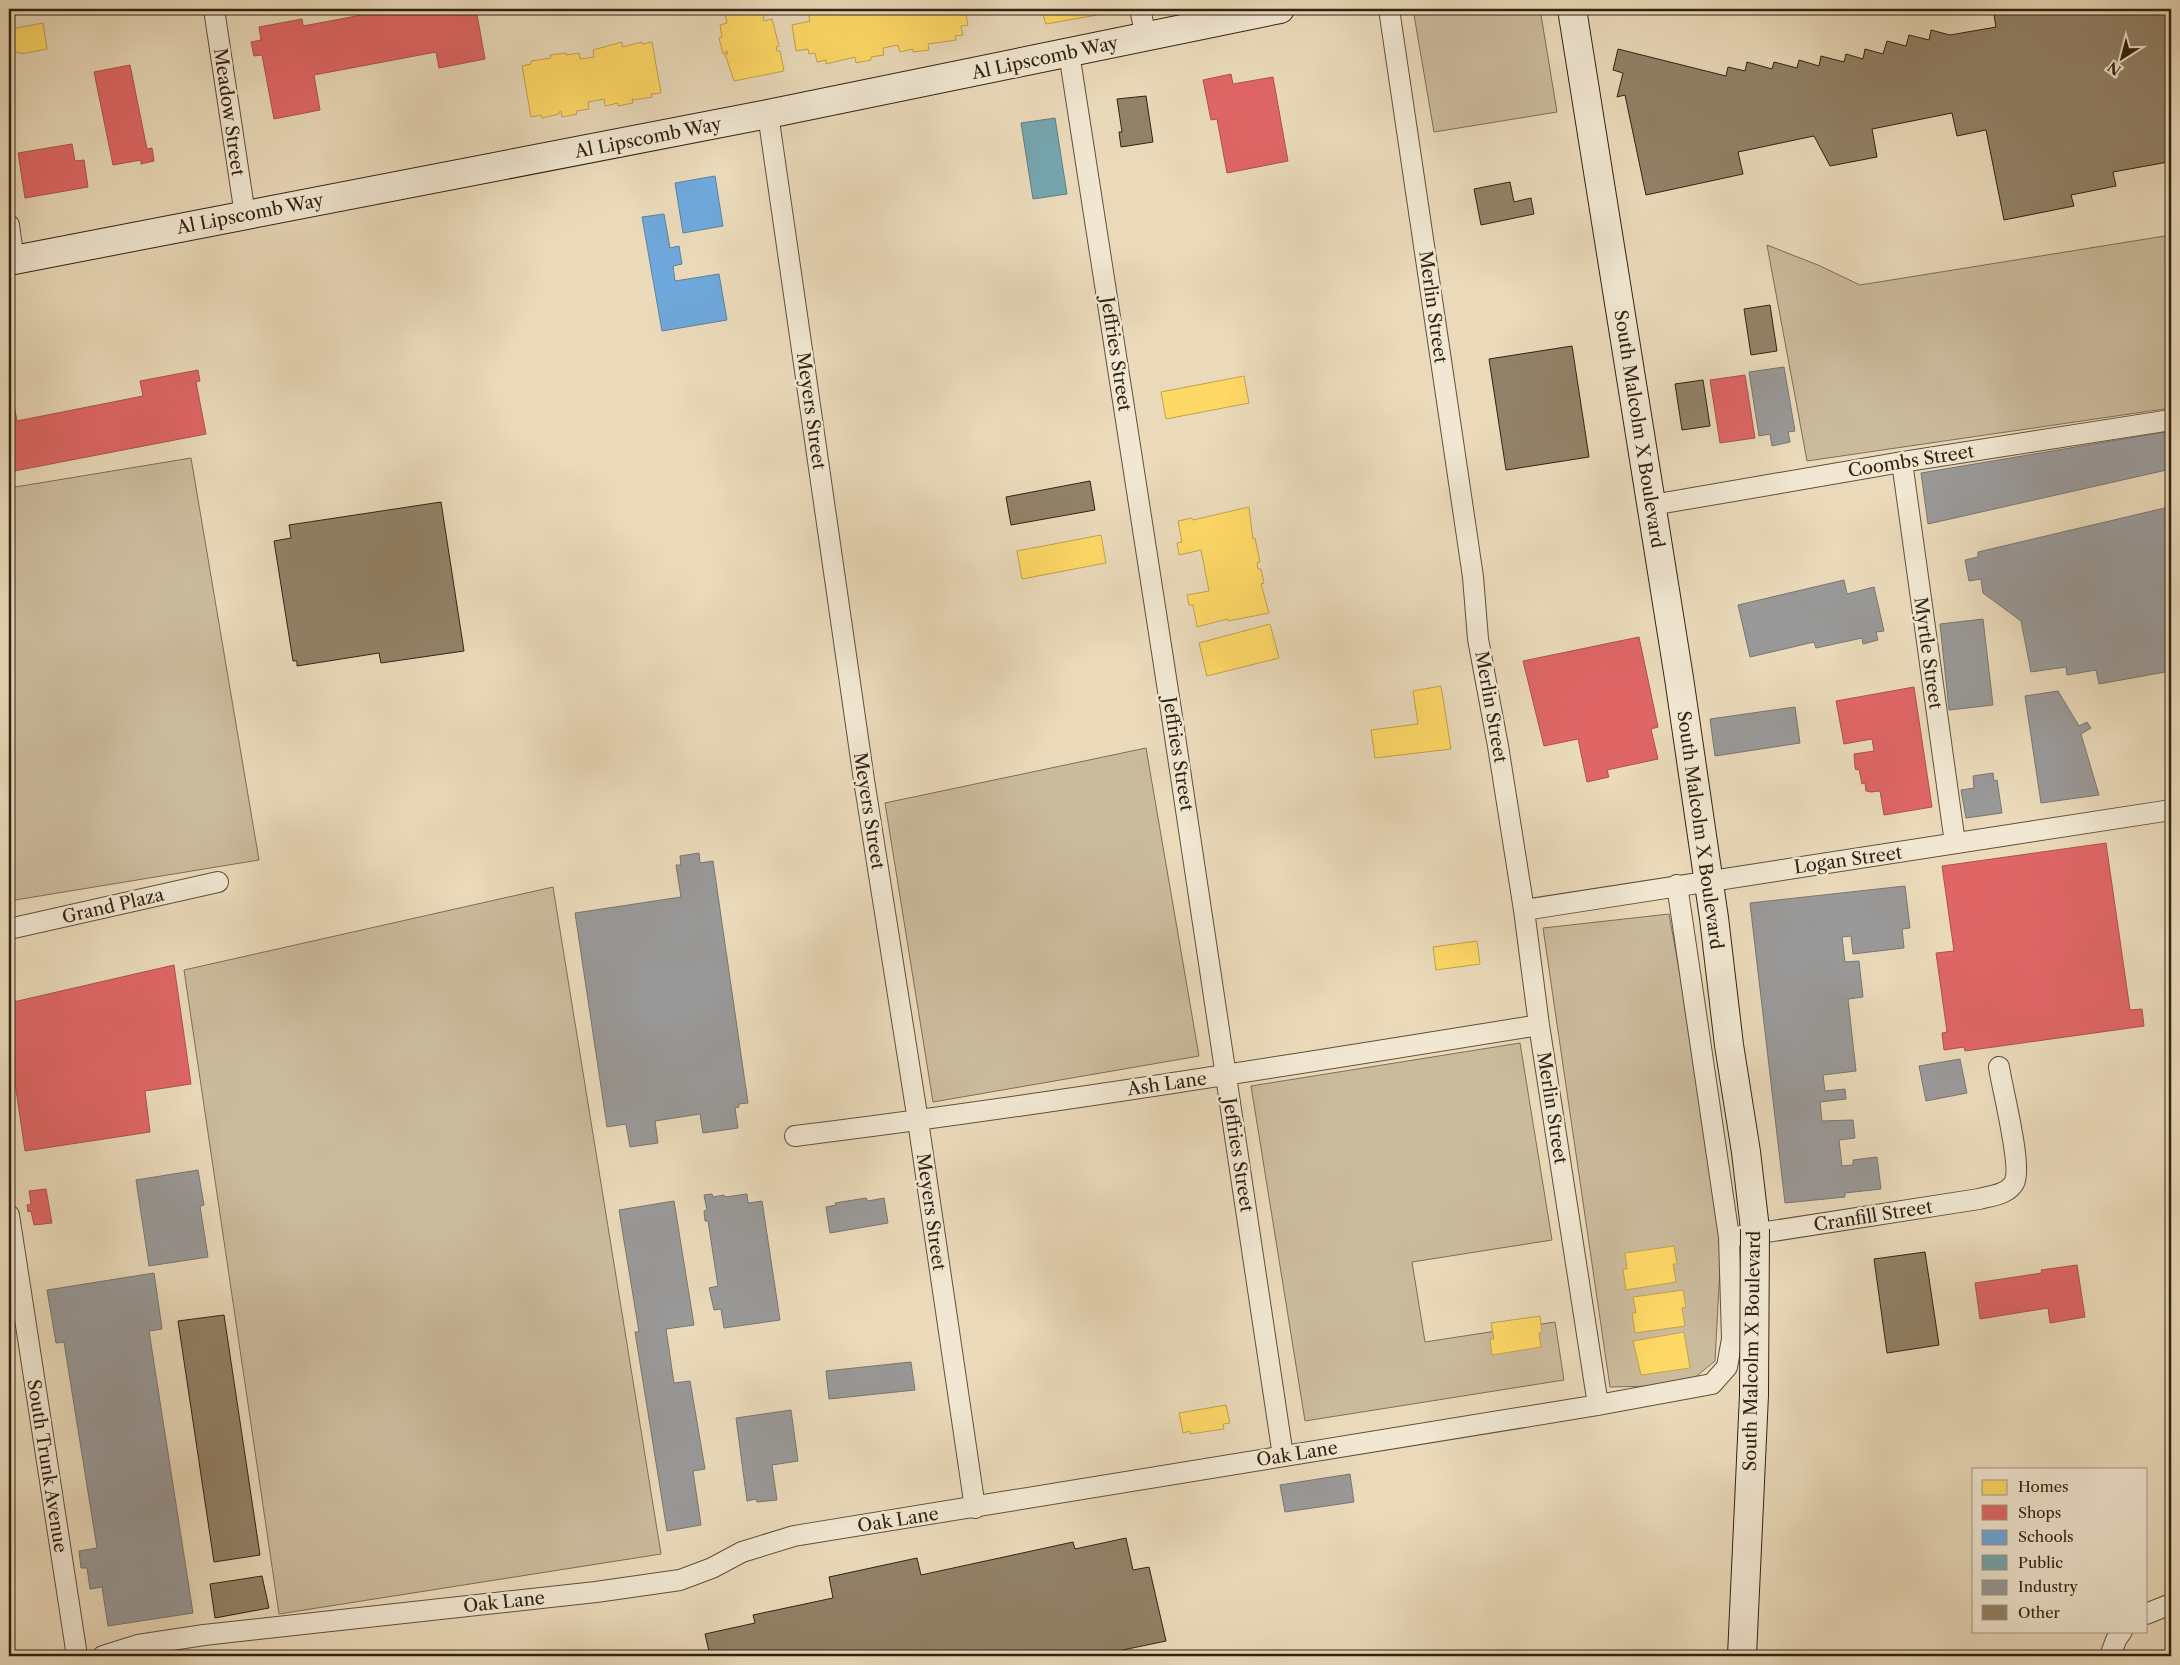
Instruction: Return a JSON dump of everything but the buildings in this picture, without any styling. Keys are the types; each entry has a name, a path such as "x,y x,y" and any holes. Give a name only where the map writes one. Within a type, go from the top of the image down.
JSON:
{"street":[{"name":"Meadow Street","path":"214,9 245,215"},
{"path":"1140,9 1146,36"},
{"name":"Al Lipscomb Way","path":"11,262 768,114 1280,9"},
{"name":"Merlin Street","path":"1389,9 1473,577 1478,639 1498,746 1524,910 1539,1025 1598,1405"},
{"name":"South Malcolm X Boulevard","path":"1572,9 1652,505 1714,918 1729,1044 1746,1152 1755,1229 1756,1362 1742,1656"},
{"name":"Jeffries Street","path":"1069,53 1283,1456"},
{"name":"Meyers Street","path":"768,114 862,770 918,1121 975,1508"},
{"path":"9,225 11,262"},
{"name":"Coombs Street","path":"1652,505 1902,462 2171,420"},
{"name":"Myrtle Street","path":"1902,462 1955,843"},
{"name":"Logan Street","path":"1524,910 1707,880 2171,810"},
{"name":"Grand Plaza","path":"9,929 218,882"},
{"name":"Oak Lane","path":"103,1656 138,1644 204,1635 596,1592 680,1580 712,1568 742,1552 794,1536 1598,1405 1712,1384 1727,1367 1732,1339 1729,1237 1677,885"},
{"name":"Ash Lane","path":"795,1136 918,1121 1226,1075 1539,1025"},
{"name":"Cranfill Street","path":"1729,1237 1979,1199 2004,1192 2014,1184 2016,1174 2015,1152 1999,1067"},
{"name":"South Trunk Avenue","path":"9,1215 15,1305 76,1656"},
{"path":"2148,1613 2171,1604"}],"shaded area":[{"path":"1413,9 1540,9 1557,112 1434,132"},
{"path":"2171,235 2171,408 1807,461 1767,245 1818,265 1860,285"},
{"path":"191,458 259,860 9,901 9,488"},
{"path":"1146,748 1199,1056 933,1102 885,803"},
{"path":"553,887 661,1554 279,1614 184,970"},
{"path":"1669,914 1723,1212 1715,1361 1693,1379 1653,1386 1610,1387 1543,928"},
{"path":"1520,1043 1552,1240 1412,1262 1425,1342 1555,1322 1564,1380 1305,1421 1251,1086"}]}
